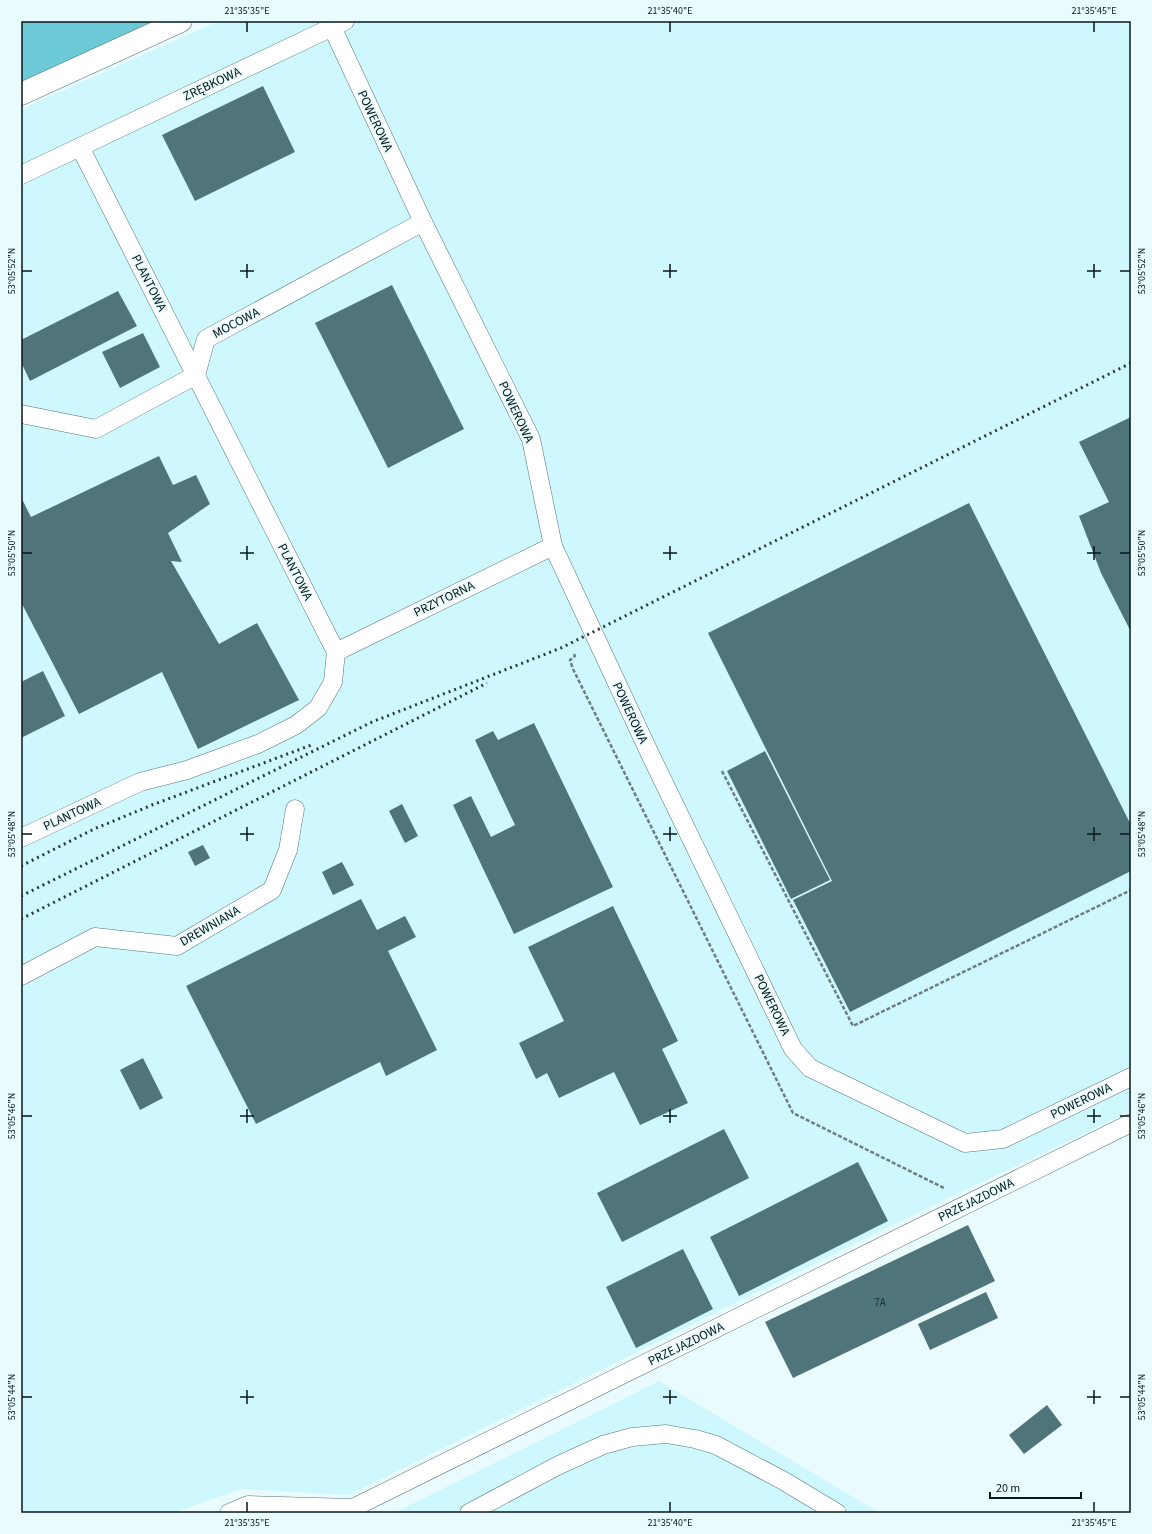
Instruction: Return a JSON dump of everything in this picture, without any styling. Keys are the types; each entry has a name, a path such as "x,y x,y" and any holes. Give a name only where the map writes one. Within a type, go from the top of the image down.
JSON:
{"street":[{"path":"21,94 181,21"}],"lane":[{"name":"ZRĘBKOWA","path":"21,175 338,24"},
{"name":"POWEROWA","path":"338,24 423,222 531,439 553,546 646,747 793,1049 810,1068 964,1143 1003,1139 1131,1077"},
{"name":"PLANTOWA","path":"21,838 140,782 187,770 258,744 296,725 318,708 333,682 336,652 80,147"},
{"name":"MOCOWA","path":"196,375 206,339 423,222"},
{"path":"21,414 96,429 196,375"},
{"name":"PRZYTORNA","path":"336,652 553,546"},
{"name":"DREWNIANA","path":"21,976 95,937 177,946 272,890 288,850 295,809"},
{"name":"PRZEJAZDOWA","path":"229,1513 248,1505 353,1508 1131,1123"},
{"path":"469,1513 557,1466 603,1445 632,1437 666,1434 695,1439 716,1445 784,1481 837,1513"}],"path":[{"path":"722,771 853,1026 1131,890"}],"shaded area":[{"path":"21,21 156,21 21,82"},
{"path":"219,21 1131,21 1131,1111 905,1219 349,1495 241,1489 173,1513 21,1513 21,109"},
{"path":"659,1381 880,1513 394,1513"}],"building":[{"path":"263,86 295,152 195,201 162,135"},
{"path":"392,285 464,429 388,468 315,323"},
{"path":"118,291 137,326 30,381 21,362 21,340"},
{"path":"143,333 160,367 120,388 102,352"},
{"path":"1131,417 1131,632 1101,573 1079,516 1109,502 1079,442"},
{"path":"159,456 173,485 196,475 210,504 168,533 182,562 171,561 219,644 257,623 299,700 198,749 162,672 79,714 21,602 21,497 31,517"},
{"path":"969,503 1131,825 1131,871 850,1012 793,900 832,881 708,633"},
{"path":"43,671 65,716 21,738 21,682"},
{"path":"534,723 613,887 514,934 453,805 471,796 491,837 515,825 475,740 493,731 498,740"},
{"path":"765,751 830,880 791,899 727,771"},
{"path":"402,804 418,836 405,843 389,811"},
{"path":"203,845 210,858 195,866 188,852"},
{"path":"342,862 354,885 333,895 322,872"},
{"path":"361,899 377,930 405,916 416,937 388,951 437,1050 386,1076 380,1062 256,1124 186,986"},
{"path":"613,906 678,1041 662,1049 688,1103 640,1125 614,1072 559,1098 547,1073 536,1079 519,1043 564,1021 528,947"},
{"path":"143,1058 163,1098 140,1110 120,1070"},
{"path":"724,1129 749,1178 622,1242 597,1193"},
{"path":"858,1162 888,1221 739,1296 710,1237"},
{"path":"968,1225 995,1281 793,1378 765,1322"},
{"path":"683,1249 713,1309 636,1348 606,1287"},
{"path":"986,1292 998,1318 930,1350 918,1324"},
{"path":"1047,1405 1062,1425 1024,1454 1009,1435"}],"railway":[{"path":"21,896 372,722 561,648 1131,363"},
{"path":"21,919 487,683"},
{"path":"21,866 94,829 152,805 314,744"}]}
